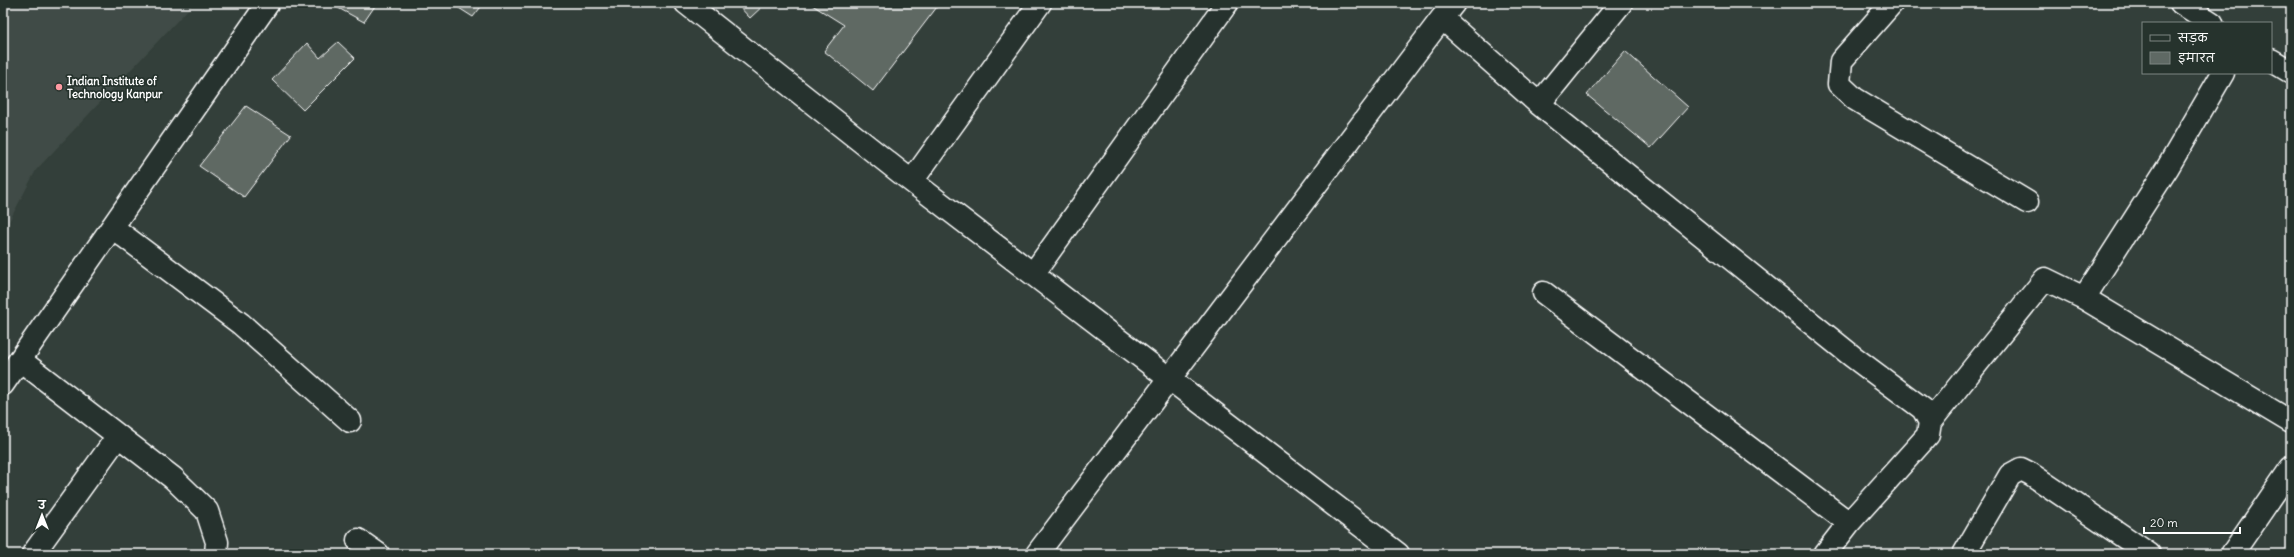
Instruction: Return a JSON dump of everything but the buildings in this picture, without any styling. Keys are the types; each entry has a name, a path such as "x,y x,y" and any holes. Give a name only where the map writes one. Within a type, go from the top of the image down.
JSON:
{"street":[{"path":"3,384 268,3"},
{"path":"686,3 912,181 1398,554"},
{"path":"912,181 1040,3"},
{"path":"1033,274 1228,3"},
{"path":"1539,104 1621,3"},
{"path":"1892,3 1841,61 1839,84 1855,99 2027,202"},
{"path":"2181,3 2210,22"},
{"path":"1037,554 1448,11 1539,104 1852,356 1923,409 1930,422"},
{"path":"2272,61 2291,72"},
{"path":"2084,298 2168,167 2222,74"},
{"path":"112,227 241,324 350,421"},
{"path":"1825,554 1849,523 1928,435 1930,422 2044,279 2084,298 2291,422"},
{"path":"1544,293 1849,523"},
{"path":"20,360 173,478 207,511 217,542 216,554"},
{"path":"33,554 118,436"},
{"path":"2232,554 2291,468"},
{"path":"1964,554 2010,475 2020,469 2031,474 2149,554"},
{"path":"358,540 378,554"}],"shaded area":[{"name":"Indian Institute of Technology Kanpur","path":"3,3 194,3 36,170 3,233"}],"place":[{"name":"Indian Institute of Technology Kanpur","path":"59,87"}]}
